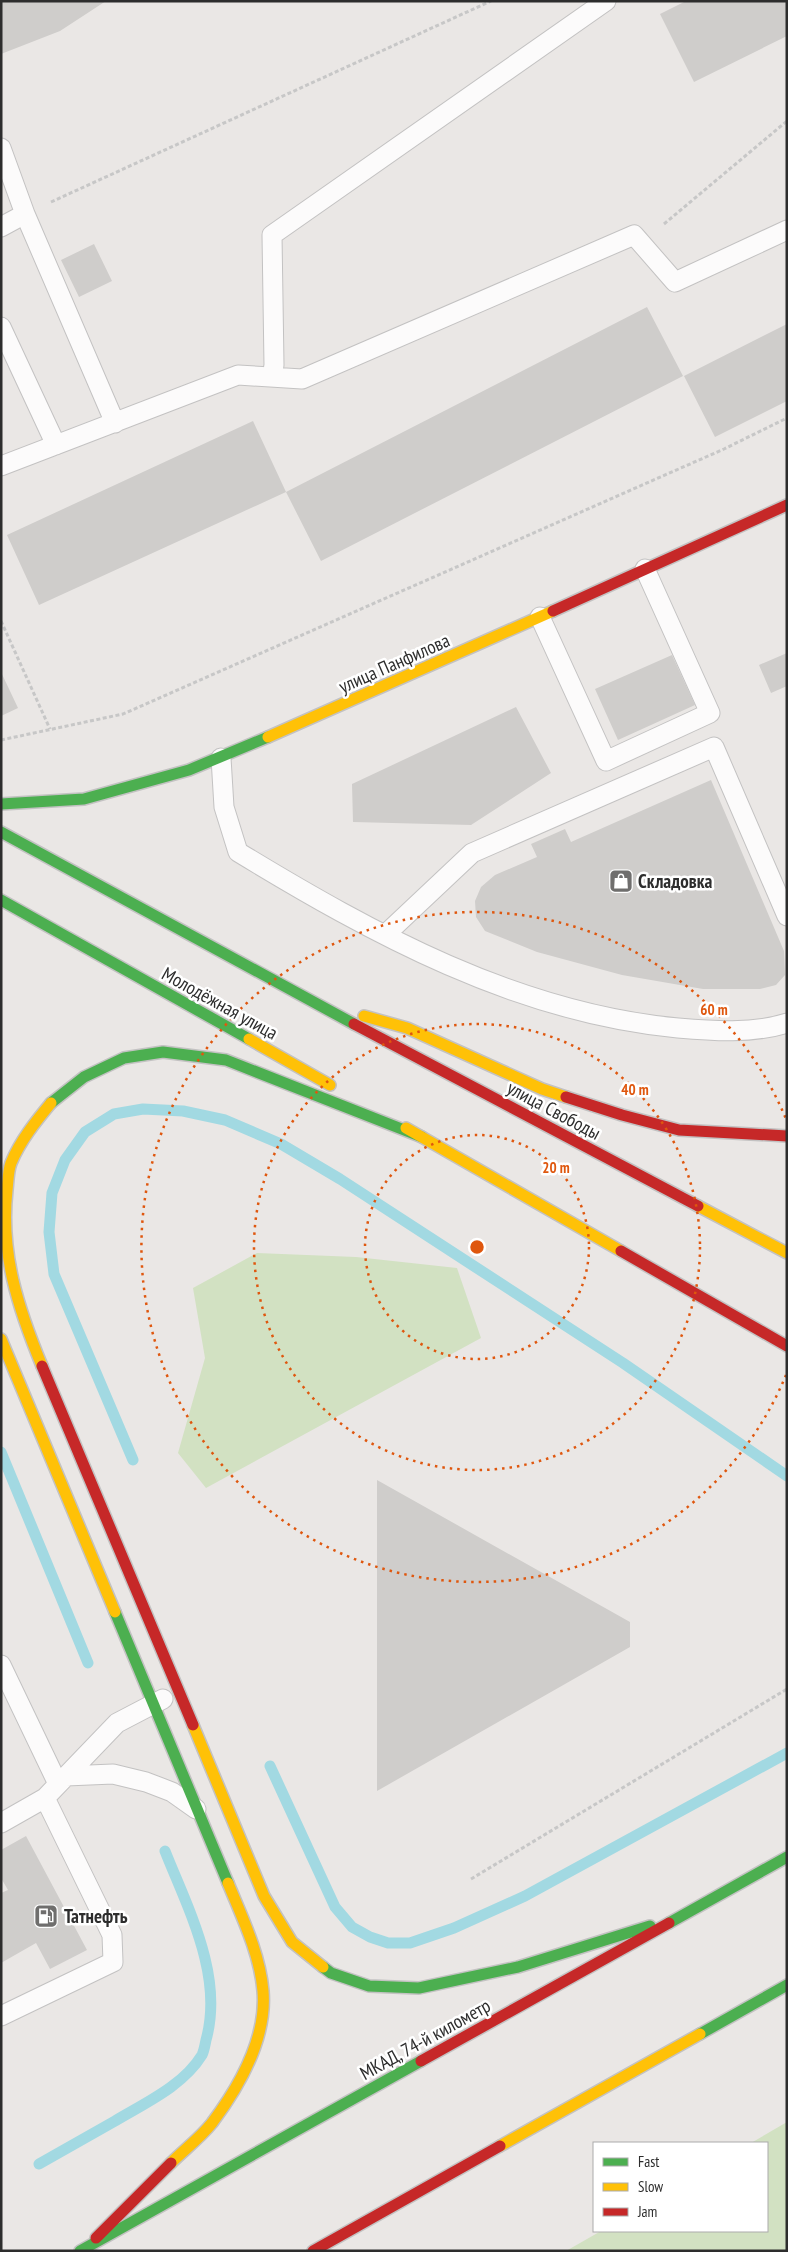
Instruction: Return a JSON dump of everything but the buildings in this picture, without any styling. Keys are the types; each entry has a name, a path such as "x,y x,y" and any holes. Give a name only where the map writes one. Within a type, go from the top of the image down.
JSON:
{"main road":[{"name":"улица Панфилова","path":"1,804 84,799 189,770 540,617 787,504"},
{"path":"1,832 305,998 407,1028 542,1089 622,1115 679,1130 787,1136"},
{"name":"Молодёжная улица","path":"1,900 422,1137"},
{"name":"улица Свободы","path":"305,998 787,1253"},
{"path":"678,1918 518,1967 419,1988 369,1986 331,1972 292,1942 264,1896 18,1308 5,1252 4,1206 12,1164 31,1127 52,1102 84,1077 124,1058 163,1052 226,1060 422,1137 787,1346"},
{"path":"1,1339 198,1811 257,1959 262,1992 259,2032 246,2071 212,2124 83,2249"},
{"name":"МКАД, 74-й километр","path":"83,2249 787,1857"},
{"path":"313,2251 787,1985"}],"lane":[{"path":"272,377 274,365 272,235 606,1"},
{"path":"1,148 25,214 115,422"},
{"path":"1,227 25,214"},
{"path":"1,466 238,375 302,379 634,235 675,282 787,230"},
{"path":"1,327 56,445"},
{"path":"540,617 606,761 710,713 645,569"},
{"path":"386,934 472,853 714,747 787,916"},
{"path":"220,758 224,807 238,852 327,906 461,972 539,1000 637,1024 716,1032 774,1026 787,1022"},
{"path":"1,1665 62,1780"},
{"path":"1,1823 45,1798 117,1723 153,1703 179,1692"},
{"path":"62,1780 113,1774 146,1782 172,1792 198,1811"},
{"path":"1,2016 113,1962 112,1935 45,1798"}],"path":[{"path":"25,214 491,1"},
{"path":"648,252 665,222 787,121"},
{"path":"1,740 123,714 715,453 787,418"},
{"path":"1,621 50,729"},
{"path":"470,1879 787,1689"}],"green space":[{"path":"257,1253 356,1257 457,1268 481,1338 206,1488 178,1453 205,1358 193,1288"},
{"path":"787,2122 787,2250 566,2251 599,2232 768,2232 768,2142 753,2142"}],"waterway":[{"path":"133,1460 54,1274 49,1232 52,1193 65,1160 85,1132 114,1114 143,1109 183,1111 225,1120 281,1144 340,1179 623,1363 787,1476"},
{"path":"1,1452 88,1663"},
{"path":"270,1766 335,1907 352,1927 370,1937 388,1943 410,1943 454,1928 525,1896 787,1753"},
{"path":"39,2164 163,2093 185,2076 203,2053 210,2016 207,1967 193,1919 165,1851"}],"traffic: fast":[{"path":"1,804 84,799 189,770 268,737"},
{"path":"1,832 354,1024"},
{"path":"1,900 249,1039"},
{"path":"51,1103 84,1077 124,1058 163,1052 226,1060 422,1137"},
{"path":"115,1612 228,1883"},
{"path":"669,1923 787,1857"},
{"path":"323,1967 331,1973 369,1986 419,1988 518,1967 650,1926"},
{"path":"700,2034 787,1985"},
{"path":"80,2251 421,2061"}],"traffic: slow":[{"path":"268,737 553,611"},
{"path":"364,1016 407,1028 542,1089 566,1097"},
{"path":"249,1039 330,1085"},
{"path":"42,1366 25,1323 13,1280 6,1236 6,1213 8,1176 11,1163 24,1139 51,1103"},
{"path":"406,1128 621,1251"},
{"path":"698,1206 787,1253"},
{"path":"1,1339 115,1612"},
{"path":"193,1725 264,1896 292,1942 323,1967"},
{"path":"171,2163 212,2123 232,2094 249,2061 261,2026 263,1991 258,1963 250,1936 228,1883"},
{"path":"500,2146 700,2034"}],"traffic: jam":[{"path":"553,611 787,505"},
{"path":"354,1024 698,1206"},
{"path":"566,1097 622,1115 679,1130 787,1136"},
{"path":"621,1251 787,1346"},
{"path":"42,1366 193,1725"},
{"path":"421,2061 669,1923"},
{"path":"313,2251 500,2146"},
{"path":"96,2238 171,2163"}],"place":[{"name":"Складовка","path":"621,881"},
{"name":"Татнефть","path":"46,1916"}]}
